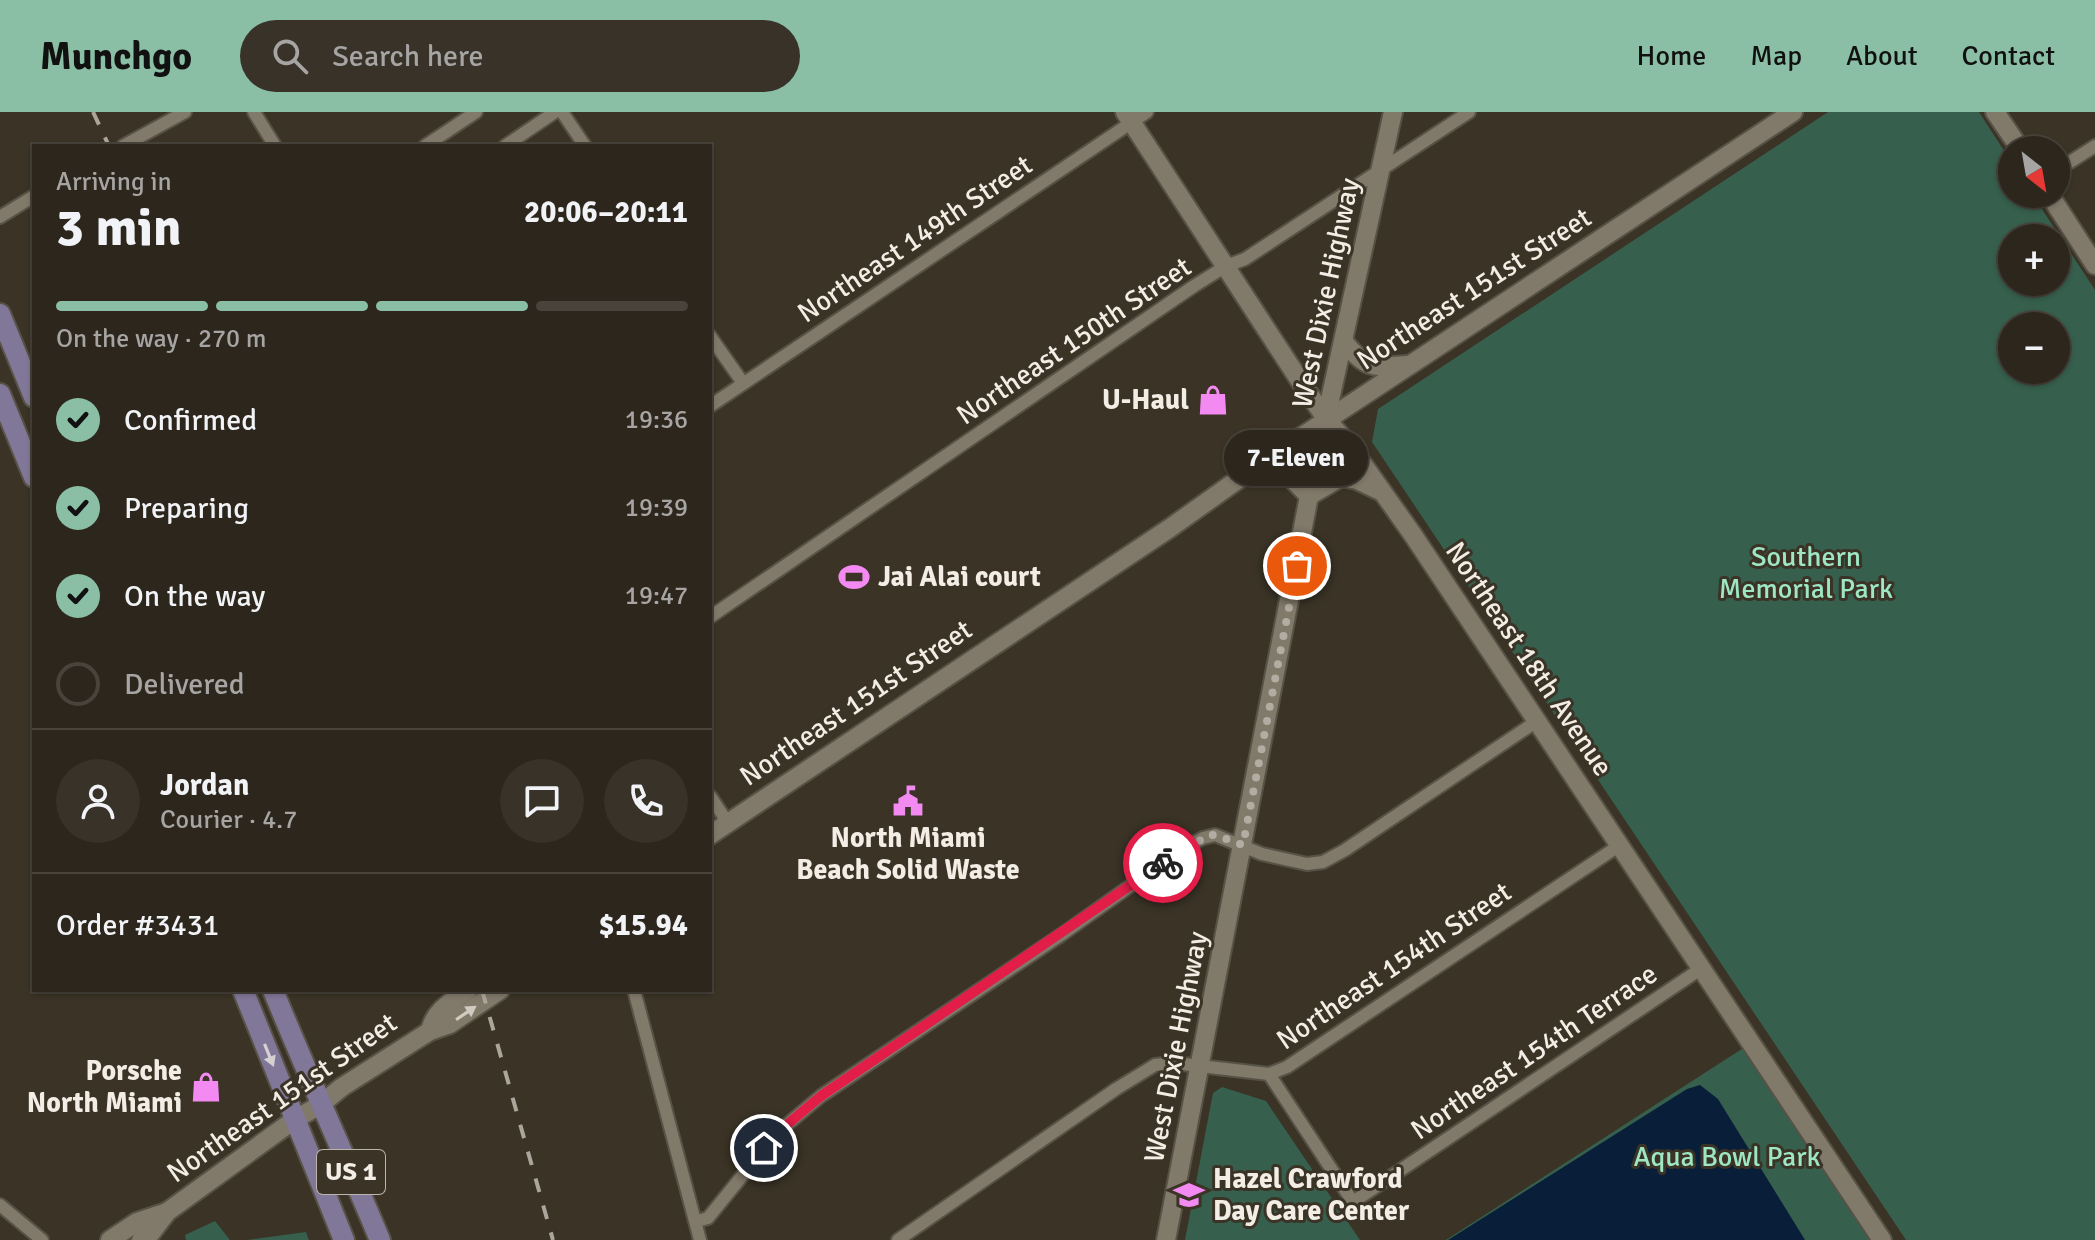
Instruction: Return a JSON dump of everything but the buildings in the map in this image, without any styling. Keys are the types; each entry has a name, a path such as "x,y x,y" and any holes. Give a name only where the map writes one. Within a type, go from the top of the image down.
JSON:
{"main road":[{"path":"0,314 32,392"},
{"path":"1,397 32,437"},
{"path":"1,397 32,469"},
{"name":"US 1","path":"244,992 344,1240"},
{"name":"US 1","path":"274,992 380,1240"}],"street":[{"path":"127,144 185,112"},
{"path":"254,112 274,144"},
{"path":"428,144 476,112"},
{"path":"508,144 555,112"},
{"path":"562,112 584,144"},
{"name":"West Dixie Highway","path":"1166,1240 1309,496 1393,112"},
{"name":"Northeast 150th Street","path":"712,616 1226,266 1245,259 1469,112"},
{"name":"Northeast 151st Street","path":"712,834 1170,528 1257,466 1793,112"},
{"path":"1995,112 2011,136"},
{"name":"Northeast 18th Avenue","path":"1135,115 1226,266 1327,420 1350,446 1383,493 1882,1240"},
{"name":"Northeast 149th Street","path":"712,405 1135,115"},
{"path":"2070,162 2095,146"},
{"path":"0,217 32,197"},
{"path":"2058,208 2095,265"},
{"path":"712,339 743,383"},
{"path":"1344,342 1367,365 1410,364"},
{"path":"1257,466 1286,473 1309,496 1341,477 1357,480 1383,493"},
{"path":"697,1221 708,1218 726,1200 777,1133 810,1105 1181,850 1209,835 1215,835 1262,854 1307,864 1323,862 1537,721"},
{"path":"712,799 728,823"},
{"name":"Northeast 154th Street","path":"898,1240 1149,1068 1164,1063 1269,1074 1287,1067 1620,845"},
{"name":"Northeast 154th Terrace","path":"1269,1074 1353,1202 1702,968"},
{"name":"Northeast 151st Street","path":"430,1031 432,1021 444,1006 465,992"},
{"name":"Northeast 151st Street","path":"141,1240 151,1233 167,1212 294,1120 430,1031 450,1024 497,992"},
{"path":"635,992 700,1240"},
{"path":"0,1205 42,1240"},
{"name":"Northeast 151st Street","path":"110,1240 137,1222 167,1212"}],"green space":[{"name":"Southern Memorial Park","path":"1828,112 1979,112 1998,141 1998,208 2041,208 2052,224 1998,224 1998,296 2070,296 2070,252 2095,290 2095,1240 1906,1240 1372,442 1378,409"},
{"name":"Aqua Bowl Park","path":"1751,1043 1882,1240 1446,1240"},
{"path":"1222,1087 1266,1101 1360,1240 1185,1240 1213,1093"},
{"path":"215,1221 230,1240 186,1240 185,1235"},
{"path":"306,1232 309,1240 247,1240"}],"water":[{"name":"Aqua Bowl Park","path":"1700,1085 1718,1099 1805,1240 1448,1240 1687,1089"}],"railway":[{"path":"93,112 108,144"},
{"path":"483,992 553,1240"}],"way so far":[{"path":"1163,863 1209,835 1243,845 1297,566"}],"place":[{"name":"U-Haul","path":"1213,400"},
{"name":"7-Eleven","path":"1297,566"},
{"name":"Jai Alai court","path":"854,577"},
{"name":"North Miami Beach Solid Waste","path":"908,801"},
{"name":"Porsche North Miami","path":"206,1087"},
{"name":"Hazel Crawford Day Care Center","path":"1189,1195"}],"route":[{"path":"764,1148 821,1096 1163,863"}]}
